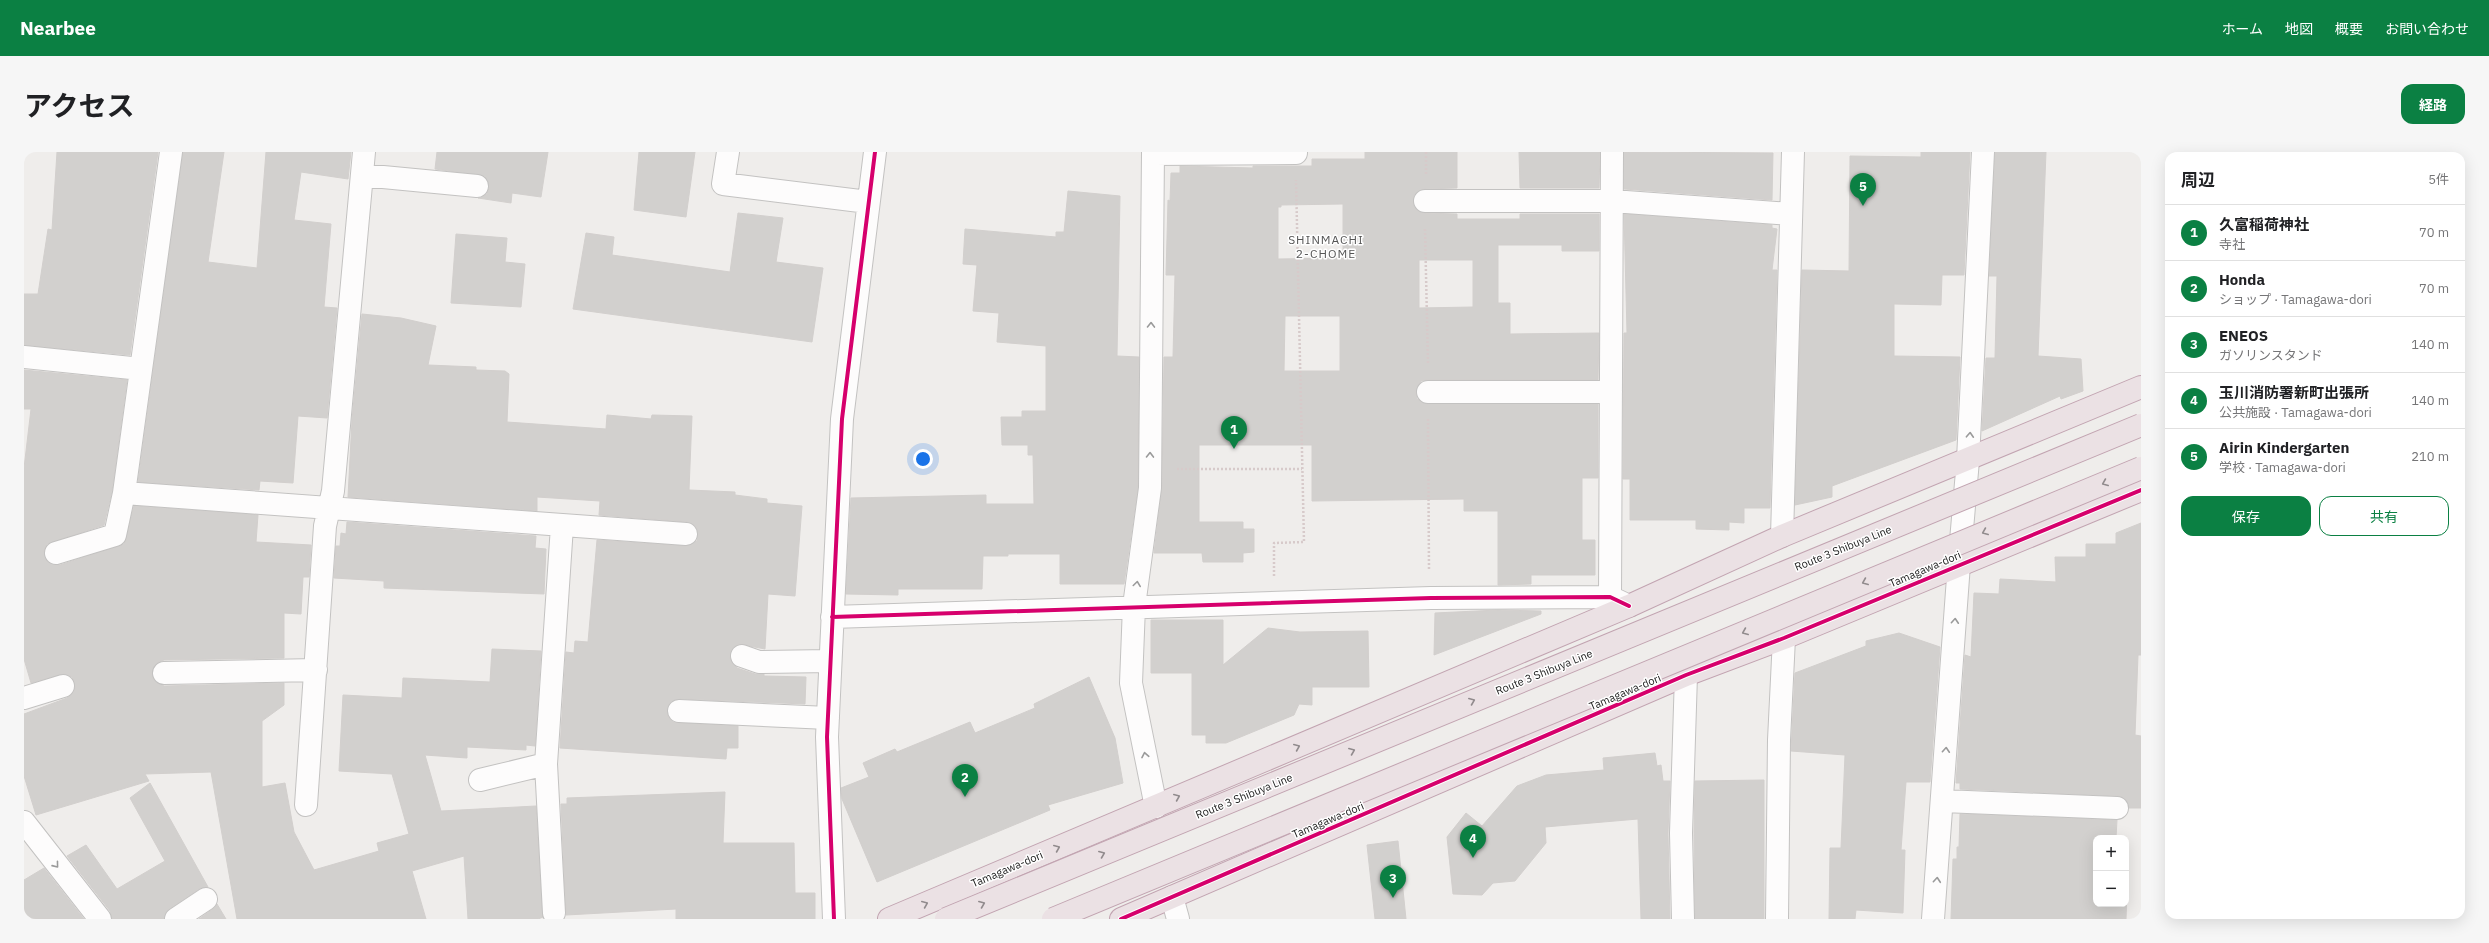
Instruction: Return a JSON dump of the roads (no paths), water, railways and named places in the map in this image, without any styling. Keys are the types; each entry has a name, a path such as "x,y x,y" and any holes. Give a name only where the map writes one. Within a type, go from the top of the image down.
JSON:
{"highway":[{"name":"Tamagawa-dori","path":"889,919 1156,806 1619,602 1968,460 2141,387"},
{"name":"Route 3 Shibuya Line","path":"946,919 2141,425"},
{"path":"1053,919 2141,468"},
{"name":"Tamagawa-dori","path":"1120,919 1686,675 1784,638 1959,564 2141,490"}],"street":[{"path":"56,553 115,535 124,493 171,152"},
{"path":"306,806 316,670 324,526 333,491 364,152"},
{"path":"728,152 724,184 868,202"},
{"path":"834,919 828,718 842,419 875,152"},
{"path":"832,617 1134,606 1275,603 1619,602 1611,392 1612,152"},
{"path":"1782,536 1793,152"},
{"path":"1933,919 1968,460 1983,152"},
{"path":"1156,806 1131,684 1134,606 1150,488 1153,153 1296,153"},
{"path":"362,175 477,186"},
{"path":"1425,201 1612,200 1791,214"},
{"path":"24,358 141,369"},
{"path":"1428,392 1611,392"},
{"path":"124,493 686,534"},
{"path":"554,913 546,764 562,526"},
{"path":"1777,919 1779,740 1784,638"},
{"path":"742,656 759,662 830,661"},
{"path":"164,673 316,670"},
{"path":"1683,919 1681,833 1686,675"},
{"path":"24,698 63,686"},
{"path":"679,711 828,718"},
{"path":"480,780 546,764"},
{"path":"1943,801 2117,808"},
{"path":"24,822 32,851 100,919"},
{"path":"1172,897 1178,919"},
{"path":"176,919 206,899"}],"place":[{"name":"Airin Kindergarten","path":"1863,206"},
{"name":"久富稲荷神社","path":"1234,449"},
{"name":"Honda","path":"965,797"},
{"name":"玉川消防署新町出張所","path":"1473,858"},
{"name":"ENEOS","path":"1393,898"}],"district":[{"name":"SHINMACHI 2-CHOME","path":"1326,247"}]}
